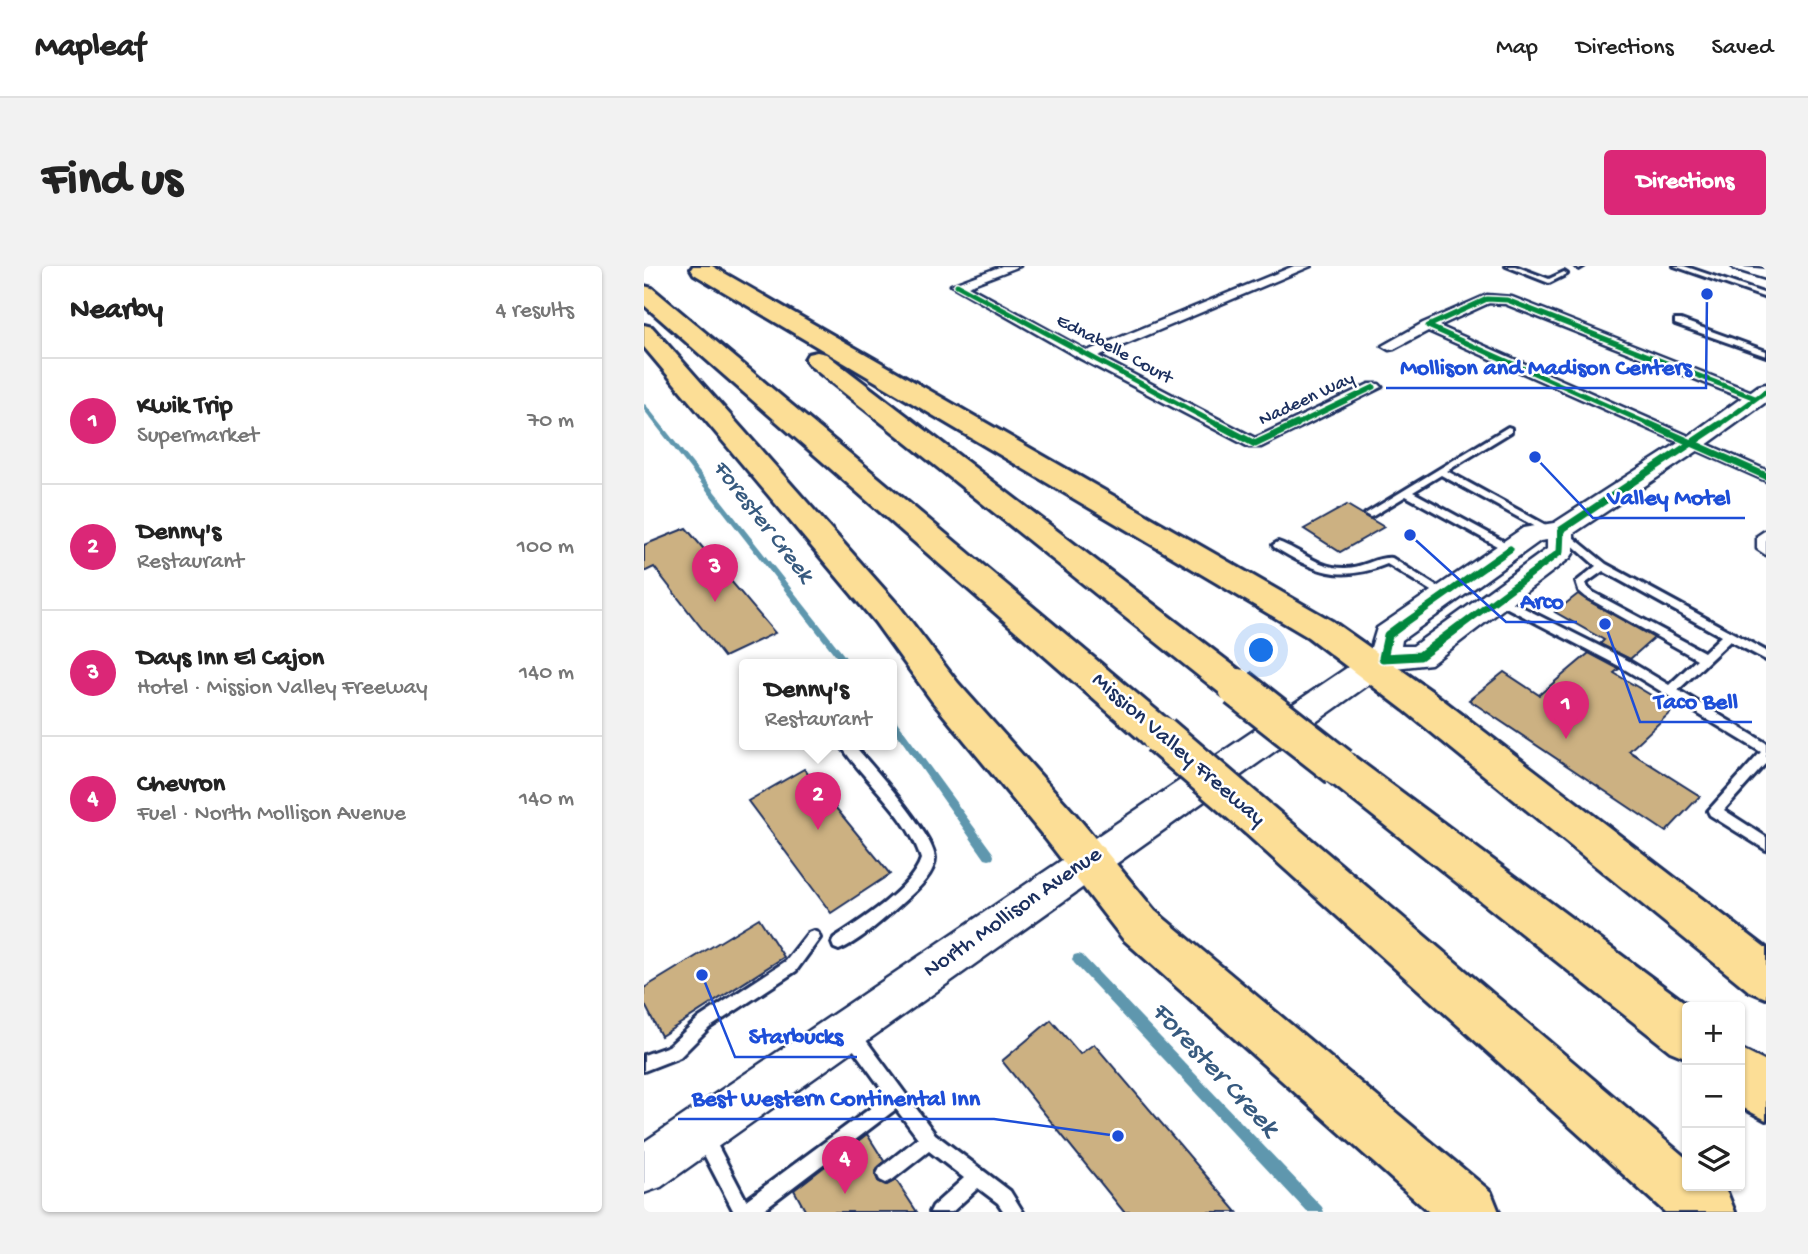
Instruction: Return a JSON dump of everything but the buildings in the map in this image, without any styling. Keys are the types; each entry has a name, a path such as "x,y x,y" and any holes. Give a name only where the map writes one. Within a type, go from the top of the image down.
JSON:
{"highway":[{"path":"700,268 1377,663 1766,976"},
{"path":"700,268 1339,767 1682,1030"},
{"name":"Mission Valley Freeway","path":"644,293 1258,819 1707,1212"},
{"path":"644,332 887,614 945,692 1139,925 1471,1212"},
{"path":"1745,1078 1766,1094"}],"main road":[{"name":"North Mollison Avenue","path":"644,1170 1377,663 1388,635 1510,549 1532,534 1555,530 1694,443 1761,394"},
{"path":"1377,663 1420,656 1502,596 1560,552 1555,530"},
{"path":"1502,596 1500,580 1515,565 1518,556 1510,549"}],"street":[{"name":"Ednabelle Court","path":"1014,266 957,285 1255,444"},
{"path":"1086,356 1305,266"},
{"path":"1740,266 1766,274"},
{"path":"1389,346 1487,299 1507,300 1761,394"},
{"path":"1429,326 1766,475"},
{"name":"Nadeen Way","path":"1255,444 1374,387"},
{"path":"1766,536 1766,549"}],"lane":[{"path":"1508,266 1549,281 1564,274"},
{"path":"1677,266 1766,296"},
{"path":"1678,322 1766,354"},
{"path":"1370,514 1508,430"},
{"path":"1441,471 1555,530 1602,566 1766,656"},
{"path":"1406,492 1510,549"},
{"path":"1278,545 1313,567 1333,571 1359,572 1388,560 1445,595"},
{"path":"1602,566 1581,582 1583,589 1705,658"},
{"path":"1502,596 1625,664 1766,749"},
{"path":"1670,691 1729,635"},
{"path":"839,943 869,923 917,878 926,868 928,859 920,838 851,750"},
{"path":"1766,755 1715,811 1766,844"},
{"path":"644,1063 674,1052 704,1023 791,965 813,937"},
{"path":"848,1028 896,1098 929,1140 1004,1197 1014,1212"},
{"path":"700,1131 744,1212 896,1098"},
{"path":"886,1174 929,1140"},
{"path":"939,1212 977,1178"}],"waterway":[{"name":"Forester Creek","path":"644,406 843,659"},
{"name":"Forester Creek","path":"897,728 989,856"},
{"name":"Forester Creek","path":"1078,959 1317,1212"}],"cycle path":[{"path":"957,285 1255,444 1374,387"},
{"path":"1755,398 1507,300 1487,299 1428,326 1766,476"},
{"path":"1510,549 1388,635 1383,658 1420,656 1560,552 1561,530 1694,443 1766,391"}],"place":[{"name":"Mollison and Madison Centers","path":"1707,294"},
{"name":"Valley Motel","path":"1535,457"},
{"name":"Arco","path":"1410,535"},
{"name":"Days Inn El Cajon","path":"715,602"},
{"name":"Taco Bell","path":"1605,624"},
{"name":"Kwik Trip","path":"1566,739"},
{"name":"Denny's","path":"818,830"},
{"name":"Starbucks","path":"702,975"},
{"name":"Best Western Continental Inn","path":"1118,1136"},
{"name":"Chevron","path":"845,1194"}]}
